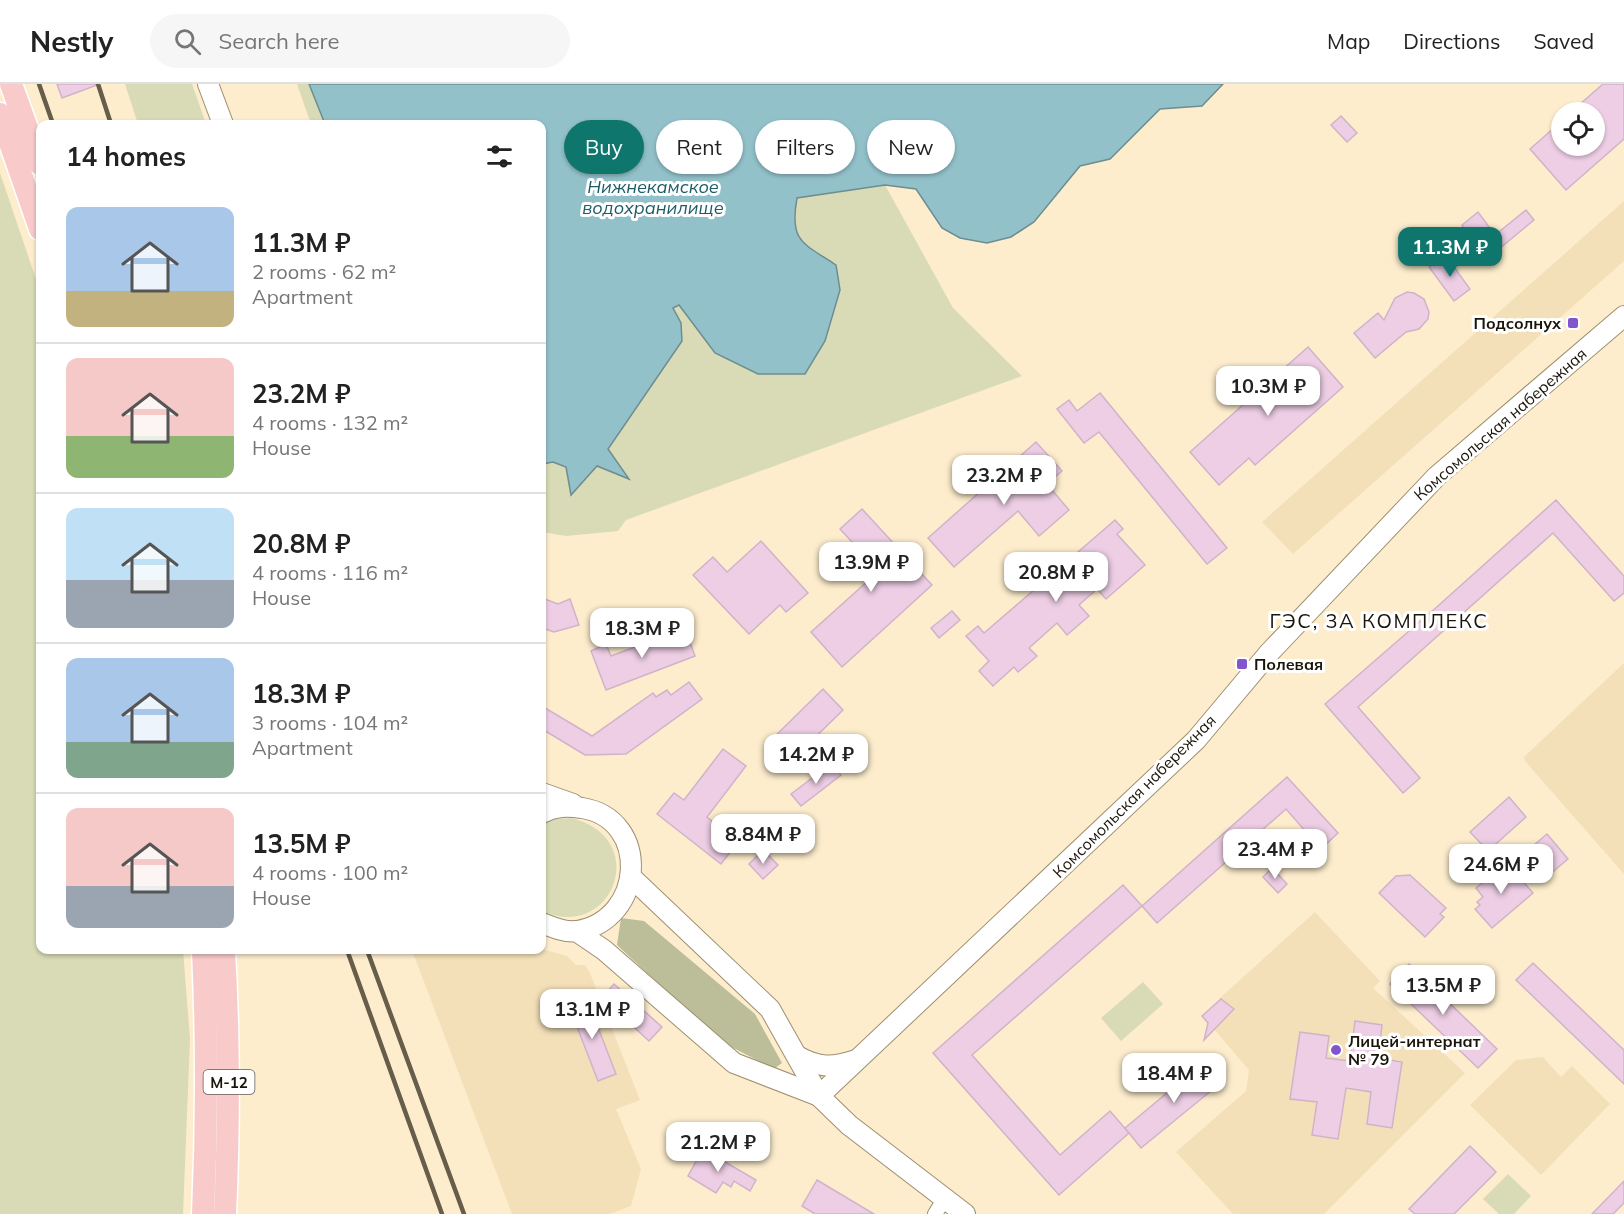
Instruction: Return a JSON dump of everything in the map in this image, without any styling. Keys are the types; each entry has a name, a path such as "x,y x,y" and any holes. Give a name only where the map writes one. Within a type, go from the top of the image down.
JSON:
{"main road":[{"path":"11,84 10,111 36,213"},
{"path":"10,111 36,157"},
{"name":"М-12","path":"202,954 206,1014 207,1114 203,1214"},
{"name":"М-12","path":"224,954 228,1015 229,1125 225,1214"}],"street":[{"path":"208,84 222,120"},
{"name":"Комсомольская набережная","path":"819,1096 1196,740 1269,653 1437,476 1624,316"},
{"path":"546,795 590,809 607,818 619,830 629,848 632,863 626,896 616,910 603,920 576,931"},
{"path":"546,811 569,806 590,809"},
{"path":"631,877 770,1009 819,1096 940,1206 965,1214"},
{"path":"546,925 576,931 604,950 734,1063 819,1096"},
{"path":"797,1056 811,1064 826,1066 842,1065 859,1059"}],"shaded area":[{"path":"1624,201 1624,261 1293,554 1262,522"},
{"path":"1624,663 1624,874 1525,761 1524,757"},
{"name":"Лицей-интернат № 79","path":"1315,912 1380,981 1373,988 1465,1073 1324,1214 1233,1214 1176,1152 1246,1091 1249,1070 1208,1022 1220,998"},
{"path":"546,950 567,956 576,965 585,965 640,1100 616,1109 641,1169 631,1206 610,1214 512,1214 414,954 546,954"},
{"path":"1543,1057 1561,1077 1572,1066 1610,1104 1541,1175 1470,1105 1516,1060"}],"green space":[{"path":"125,84 192,84 205,120 137,120"},
{"path":"297,84 309,84 323,120 310,120"},
{"path":"0,173 36,279 36,954 183,954 190,1039 183,1214 0,1214"},
{"path":"885,185 953,308 1022,376 626,520 618,531 566,536 546,533 546,463 553,462 566,467 571,494 597,465 628,478 608,449 682,341 681,323 673,308 679,304 715,353 758,374 800,242 793,219 797,198"},
{"path":"571,818 596,829 611,845 616,865 614,884 604,901 588,913 567,917 546,912 546,822 555,819"},
{"path":"621,918 644,921 755,1014 782,1063 774,1069 720,1041 617,945"},
{"path":"1143,982 1163,1004 1121,1041 1101,1018"},
{"path":"1508,1174 1531,1196 1514,1214 1499,1214 1483,1199"}],"water":[{"name":"Нижнекамское водохранилище","path":"309,84 1223,84 1202,106 1160,109 1110,159 1080,166 1034,222 1011,237 987,243 960,238 942,228 916,189 885,185 797,198 795,224 797,233 807,246 836,265 840,290 825,341 805,374 758,374 715,353 679,305 673,308 681,323 682,341 608,449 629,479 597,466 571,495 566,467 553,462 546,463 546,120 323,120"}],"building":[{"path":"57,84 97,84 97,85 62,98"},
{"path":"1603,84 1624,84 1624,139 1605,156 1605,102 1582,102"},
{"path":"1341,116 1357,133 1347,142 1331,125"},
{"path":"1551,131 1551,156 1605,156 1566,190 1530,149"},
{"path":"1526,210 1534,220 1482,263 1475,252 1480,248 1462,225 1478,212 1495,235"},
{"path":"1446,256 1470,289 1454,301 1429,267"},
{"path":"1407,292 1424,299 1429,312 1428,319 1419,329 1406,332 1375,358 1354,333 1378,313 1384,320 1395,298"},
{"path":"1308,347 1343,387 1255,465 1249,458 1219,485 1190,452"},
{"path":"1100,393 1227,548 1207,564 1099,432 1084,443 1057,409 1069,400 1077,411"},
{"path":"1036,442 1062,471 1047,484 1069,510 1039,536 1018,511 954,567 928,538"},
{"path":"1556,500 1624,576 1624,593 1614,601 1553,533 1358,707 1420,778 1403,793 1325,704"},
{"path":"862,509 932,585 842,667 811,632 879,571 840,529"},
{"path":"1115,520 1123,529 1117,534 1145,565 1106,599 1097,589 1079,605 1089,616 1067,635 1057,623 1029,648 1037,656 1018,672 1014,667 993,686 979,671 989,661 966,636 978,626 984,633"},
{"path":"761,541 808,593 786,612 780,605 749,634 693,575 713,557 727,572"},
{"path":"570,599 579,625 554,632 546,629 546,600 558,604"},
{"path":"952,611 960,620 939,638 931,628"},
{"path":"685,628 695,656 606,690 591,651 606,644 611,656"},
{"path":"689,682 702,699 626,754 585,755 546,731 546,708 592,736 653,693 656,697 667,690 671,695"},
{"path":"823,689 843,710 788,764 768,743"},
{"path":"723,749 746,766 707,817 738,842 721,864 657,814 674,793 684,800"},
{"path":"832,763 841,775 801,806 791,794"},
{"path":"1287,777 1338,833 1321,849 1286,809 1157,923 1142,906"},
{"path":"1509,797 1526,817 1488,851 1470,832"},
{"path":"1547,834 1568,859 1549,875 1528,850"},
{"path":"763,850 778,865 763,879 749,864"},
{"path":"1506,862 1533,893 1492,928 1475,909 1480,905 1477,902 1483,897 1476,888"},
{"path":"1272,868 1287,884 1278,893 1263,877"},
{"path":"1410,875 1446,908 1440,914 1444,917 1425,937 1379,893 1396,876"},
{"path":"1123,885 1142,906 972,1055 1060,1155 1110,1111 1129,1133 1059,1195 933,1053"},
{"path":"1533,963 1624,1050 1624,1084 1516,980"},
{"path":"1409,964 1497,1049 1478,1068 1390,984"},
{"path":"614,984 662,1027 649,1041 602,998"},
{"path":"587,999 616,1074 598,1081 569,1006"},
{"path":"1221,999 1234,1009 1204,1040 1208,1023 1202,1016"},
{"path":"1355,1021 1382,1025 1378,1058 1402,1062 1392,1128 1367,1124 1371,1092 1346,1088 1338,1139 1312,1135 1317,1102 1290,1099 1300,1032 1329,1036 1326,1058 1350,1061"},
{"path":"1205,1061 1222,1082 1141,1148 1125,1128"},
{"path":"1470,1146 1496,1172 1454,1214 1415,1214 1409,1209"},
{"path":"703,1149 756,1180 750,1191 734,1181 731,1187 723,1182 716,1193 688,1176"},
{"path":"817,1180 874,1214 815,1214 802,1206"},
{"path":"1624,1181 1624,1203 1613,1214 1592,1214"}],"railway":[{"path":"39,84 52,120"},
{"path":"98,84 110,120"},
{"path":"348,954 442,1214"},
{"path":"368,954 464,1214"}],"place":[{"name":"Подсолнух","path":"1573,323"},
{"name":"Полевая","path":"1242,664"},
{"name":"Лицей-интернат № 79","path":"1336,1050"}],"district":[{"name":"ГЭС, 3А КОМПЛЕКС","path":"1379,620"}]}
